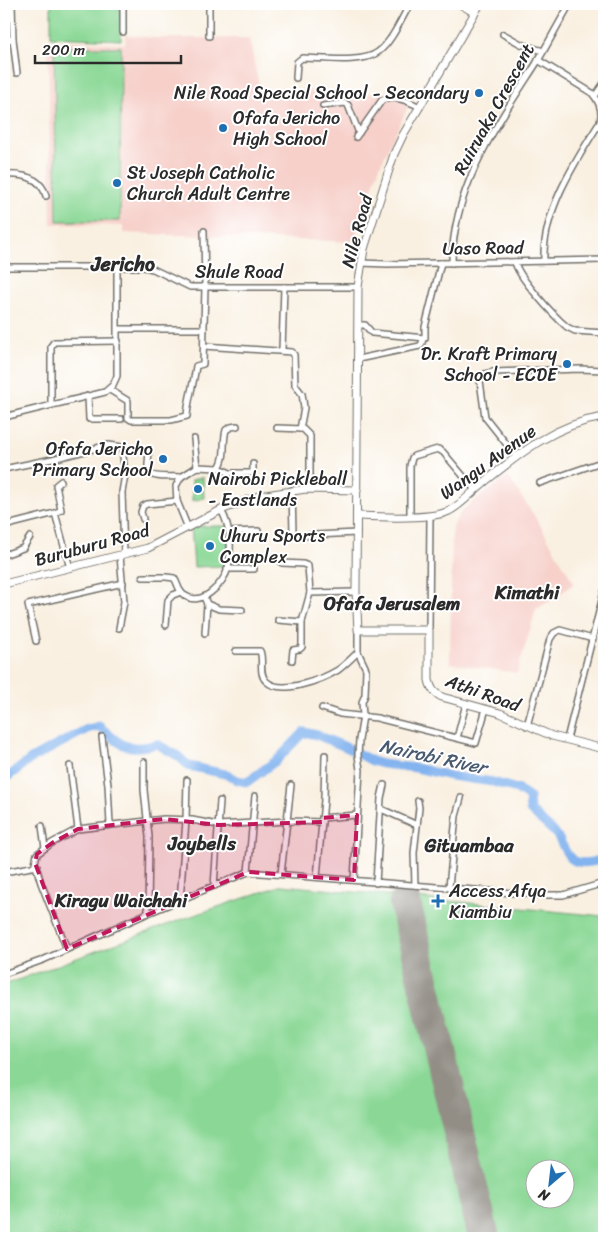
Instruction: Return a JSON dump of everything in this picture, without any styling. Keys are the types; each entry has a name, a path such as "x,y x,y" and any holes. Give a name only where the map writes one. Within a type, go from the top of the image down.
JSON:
{"street":[{"path":"12,4 13,40 17,73"},
{"path":"123,4 123,32"},
{"path":"209,4 209,36"},
{"path":"296,78 297,62 302,58 357,58 377,54 384,47 410,4"},
{"path":"460,4 474,13"},
{"name":"Nile Road","path":"358,630 356,592 358,516 358,287 361,263 394,154 403,135 480,4"},
{"name":"Ruiruaka Crescent","path":"452,262 455,224 468,180 484,149 570,4"},
{"path":"503,34 521,44 543,51"},
{"path":"4,40 13,40"},
{"path":"538,60 587,88 595,96 603,111 600,122 560,191 546,237 544,261"},
{"path":"595,96 604,83"},
{"path":"323,106 345,103 348,105 358,135 382,100 388,98 402,99 420,107"},
{"path":"4,175 21,175 32,178 42,186 46,196"},
{"path":"4,417 110,390 128,400 130,419 171,420 186,417 188,399 194,382 196,366 203,364 204,231"},
{"name":"Uaso Road","path":"361,263 604,260"},
{"path":"515,262 516,269 526,283 566,327 575,331 604,333"},
{"path":"358,325 365,325 372,332 426,337 426,327 441,263"},
{"name":"Shule Road","path":"4,267 138,267 153,269 184,285 205,287 358,287"},
{"path":"110,390 117,376 117,268"},
{"path":"282,350 284,286"},
{"path":"118,329 204,329"},
{"path":"358,359 420,346 422,338"},
{"path":"51,405 51,346 54,342 118,341"},
{"path":"204,346 290,351 294,355 295,385 302,394 303,400 304,408 300,429"},
{"path":"4,358 4,395"},
{"path":"516,456 485,417 480,386 482,377 485,374 493,372 580,369 604,370"},
{"path":"88,396 89,419 121,419"},
{"name":"Wangu Avenue","path":"358,516 430,516 448,512 516,456 539,440 584,421 604,417"},
{"path":"219,468 225,455 226,430 237,426"},
{"path":"277,428 300,429 306,431 310,436 310,489"},
{"path":"194,438 197,467"},
{"path":"4,469 109,445 122,447 124,475 122,492 124,602 119,628"},
{"path":"410,516 410,461 414,456 438,449 441,450 476,490"},
{"path":"140,451 148,451 149,472 151,475 155,477 181,477"},
{"path":"540,483 604,461"},
{"path":"188,528 177,502 176,486 181,477 197,467 219,468 230,473 251,473 253,472 253,464"},
{"path":"4,526 61,510 56,487 57,482 62,481"},
{"path":"292,490 294,536 357,533"},
{"name":"Buruburu Road","path":"4,584 148,548 222,510 259,496 292,490 357,490"},
{"path":"143,520 141,512 143,506 147,504 177,502"},
{"path":"143,577 174,578 181,592 190,598 204,597 215,588 227,569 230,546 226,518 222,510"},
{"path":"55,513 70,568"},
{"name":"Athi Road","path":"430,516 430,687 442,697 486,709 507,716 527,726 604,749"},
{"path":"229,532 258,531"},
{"path":"4,555 23,548 30,537"},
{"path":"282,563 308,566 310,593 303,614 302,647 293,650 292,660"},
{"path":"227,569 254,569"},
{"path":"36,642 28,605 123,583"},
{"path":"166,625 168,600 173,595 181,592"},
{"path":"310,593 356,592"},
{"path":"567,739 604,592"},
{"path":"204,597 207,604 204,633"},
{"path":"207,604 218,609 242,610"},
{"path":"278,620 302,622"},
{"path":"354,880 360,770 358,755 366,669 358,652 358,630 429,630"},
{"path":"527,726 548,646 554,633 560,630 593,639"},
{"path":"236,651 260,652 262,676 264,679 271,685 285,687 305,684 321,678 348,662 358,652"},
{"path":"457,738 466,704"},
{"path":"322,708 340,714 363,716 477,742 486,709"},
{"path":"102,736 108,785 110,825"},
{"path":"317,877 324,800 325,756"},
{"path":"144,762 144,790 149,837 148,913"},
{"path":"70,766 78,829"},
{"path":"180,901 187,780"},
{"path":"281,874 291,785"},
{"path":"376,883 384,785"},
{"path":"248,872 255,796"},
{"path":"449,888 456,816 461,798"},
{"path":"214,886 220,801"},
{"path":"414,885 414,852 418,801"},
{"path":"381,809 417,825"},
{"path":"67,949 41,883 35,856 78,829 164,819 218,825 322,820 357,815"},
{"path":"42,826 45,848"},
{"path":"4,872 37,866"},
{"path":"4,974 43,960 148,913 248,872 539,895 563,895 604,883"}],"highlighted area":[{"path":"357,815 354,880 248,872 67,949 35,863 37,854 52,843 78,829 164,819 218,825 322,822 322,818"}],"shaded area":[{"name":"Ofafa Jericho High School","path":"126,35 155,38 249,38 260,90 414,94 380,166 353,242 123,233 123,226 51,224 48,40 125,44"},
{"path":"508,476 537,520 574,583 554,599 536,609 517,673 450,663 452,528 462,510"}],"green space":[{"path":"51,4 120,4 121,40 51,37"},
{"path":"54,47 121,47 120,221 57,221"},
{"name":"Nairobi Pickleball - Eastlands","path":"203,477 204,498 192,501 192,480"},
{"name":"Uhuru Sports Complex","path":"191,526 228,526 228,566 194,567"},
{"path":"282,885 604,916 604,1238 4,1238 4,985 180,920"}],"waterway":[{"name":"Nairobi River","path":"4,780 31,759 87,729 99,726 125,746 137,747 157,744 178,756 189,766 225,774 237,780 247,782 277,760 304,732 317,735 382,764 493,782 517,789 529,797 530,810 556,834 571,859 584,863 604,859"}],"runway":[{"path":"405,903 484,1238"}],"place":[{"name":"Nile Road Special School - Secondary","path":"479,93"},
{"name":"Ofafa Jericho High School","path":"223,128"},
{"name":"St Joseph Catholic Church Adult Centre","path":"117,183"},
{"name":"Dr. Kraft Primary School - ECDE","path":"567,364"},
{"name":"Ofafa Jericho Primary School","path":"163,459"},
{"name":"Nairobi Pickleball - Eastlands","path":"198,489"},
{"name":"Uhuru Sports Complex","path":"210,546"},
{"name":"Access Afya Kiambiu","path":"438,901"}],"district":[{"name":"Jericho","path":"123,264"},
{"name":"Kimathi","path":"527,592"},
{"name":"Ofafa Jerusalem","path":"392,603"},
{"name":"Joybells","path":"202,843"},
{"name":"Gituambaa","path":"469,845"},
{"name":"Kiragu Waichahi","path":"121,900"}]}
